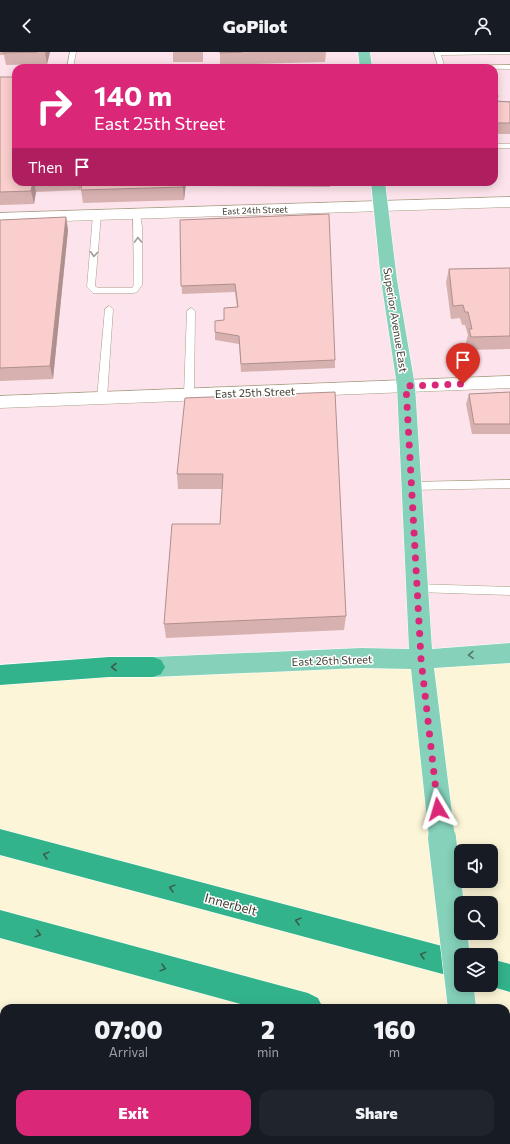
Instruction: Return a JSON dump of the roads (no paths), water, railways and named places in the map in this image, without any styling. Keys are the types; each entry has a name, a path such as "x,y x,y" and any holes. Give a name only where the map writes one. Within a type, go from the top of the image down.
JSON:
{"highway":[{"path":"0,675 108,667 153,667"},
{"name":"Innerbelt","path":"0,842 454,963"},
{"path":"0,924 293,1004"},
{"path":"498,975 510,978"}],"main road":[{"path":"364,52 366,64"},
{"name":"Superior Avenue East","path":"378,186 406,386 421,659 462,1004"},
{"name":"East 26th Street","path":"153,667 361,658 421,659 510,653"}],"street":[{"name":"East 24th Street","path":"0,218 510,202"},
{"name":"East 25th Street","path":"0,402 510,382"}],"lane":[{"path":"71,64 73,52"},
{"path":"441,64 438,52 510,52"},
{"path":"498,67 510,67"},
{"path":"498,146 510,146"},
{"path":"97,215 91,287 96,291 134,290 138,286 136,214"},
{"path":"102,398 109,309"},
{"path":"189,395 191,311"},
{"path":"411,486 510,484"},
{"path":"416,588 510,591"}]}
